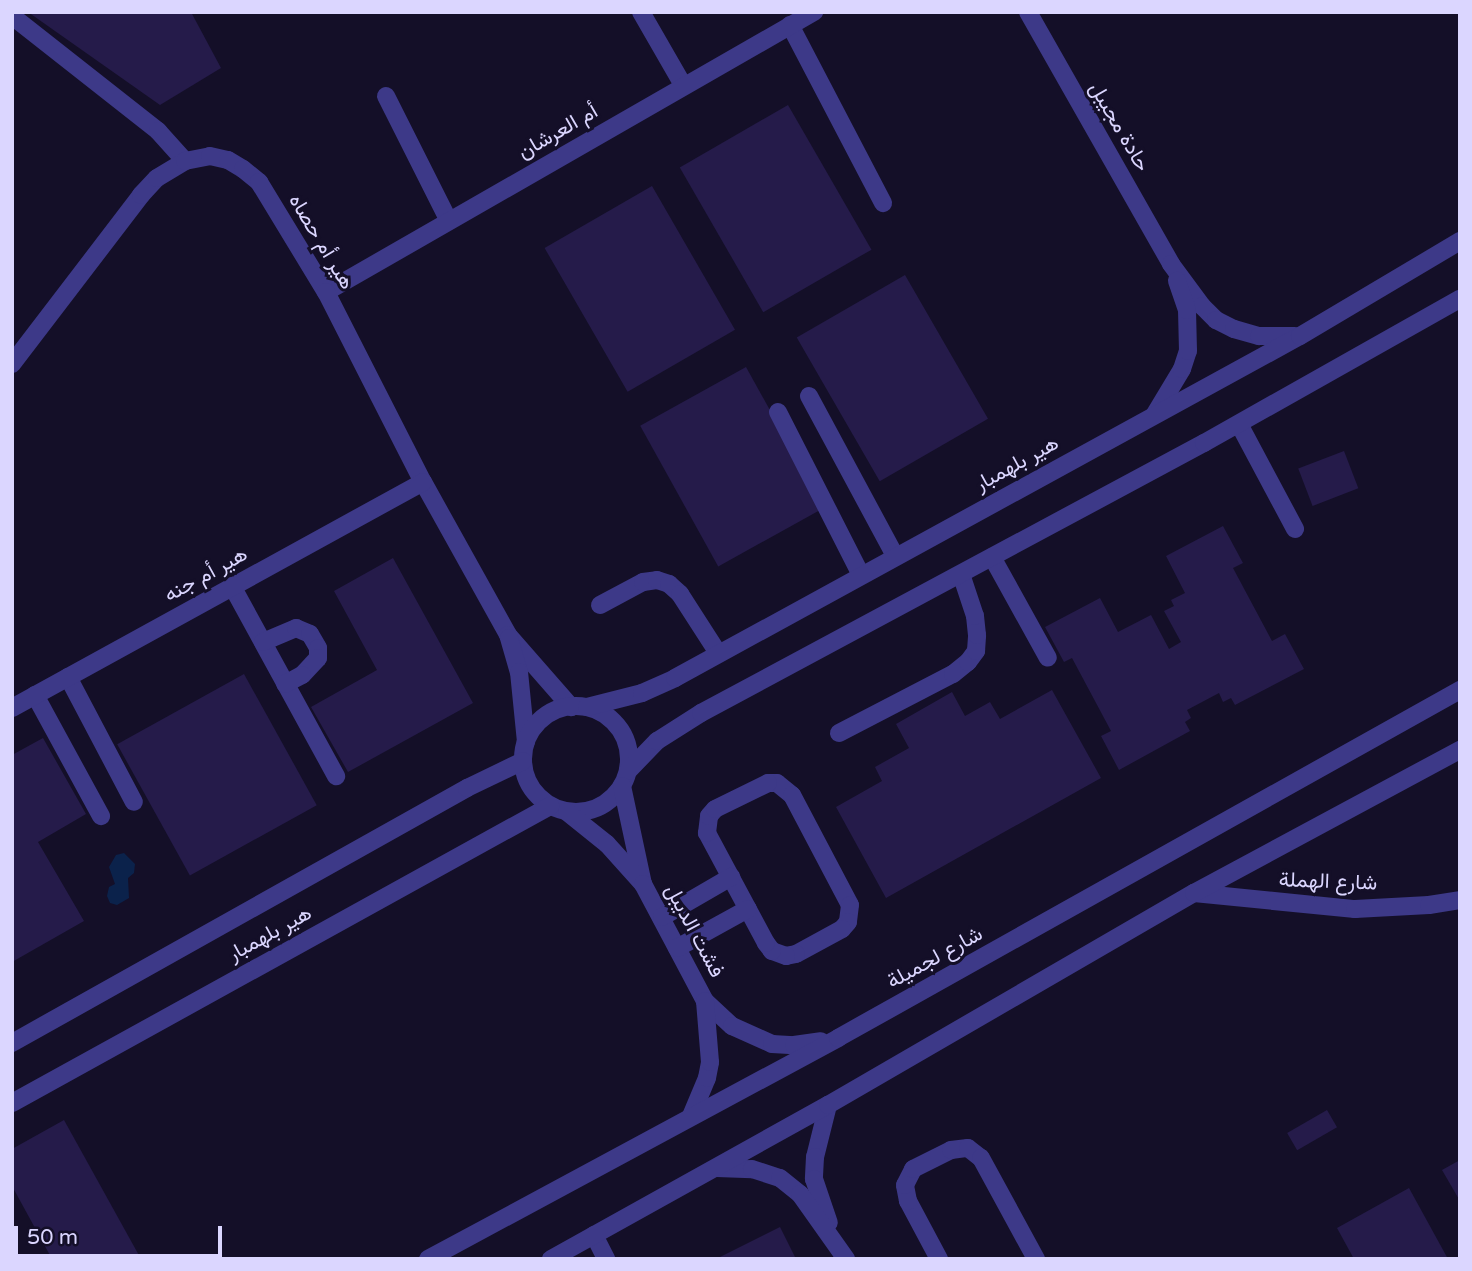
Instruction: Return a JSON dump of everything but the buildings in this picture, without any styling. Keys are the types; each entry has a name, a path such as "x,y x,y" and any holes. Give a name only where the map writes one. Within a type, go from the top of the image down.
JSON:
{"street":[{"path":"640,12 683,85"},
{"name":"أم العرشان","path":"326,292 814,12"},
{"name":"حادة مجيبل","path":"1028,12 1171,264 1216,320 1259,336 1300,336"},
{"path":"12,16 158,131 185,161"},
{"path":"790,25 883,203"},
{"path":"386,96 449,221"},
{"name":"هير أم حصاه","path":"12,364 141,195 157,178 185,161 210,156 228,160 259,182 326,292 422,482 508,635 519,673 524,752"},
{"name":"هير بلهمبار","path":"579,707 642,693 675,678 1300,336 1460,241"},
{"name":"حادة مجيبل","path":"1154,415 1182,369 1188,351 1187,310 1171,264"},
{"path":"625,778 629,757 620,730 600,712 579,707 556,710 543,718 524,752 530,787 558,809 598,808 612,799 625,778 657,741 701,713 1239,424 1460,299"},
{"path":"809,396 895,556"},
{"path":"778,412 861,575"},
{"path":"1239,424 1295,529"},
{"name":"هير أم جنه","path":"12,708 422,482"},
{"path":"992,557 1048,658"},
{"path":"839,733 953,674 968,662 976,651 977,635 975,616 961,573"},
{"path":"600,605 643,582 657,580 669,584 680,594 718,653"},
{"path":"232,586 336,776"},
{"path":"263,642 296,628 310,634 318,648 317,658 302,674 285,684"},
{"name":"هير أم حصاه","path":"508,635 579,707"},
{"path":"68,677 134,802"},
{"name":"شارع لجميلة","path":"428,1259 838,1038 1460,690"},
{"path":"35,695 101,816"},
{"path":"558,1257 828,1105 1194,893 1460,750"},
{"name":"هير بلهمبار","path":"12,1043 467,788 524,752"},
{"name":"فشت الديبل","path":"625,778 643,884"},
{"path":"777,783 792,795 846,896 850,914 842,929 796,954 786,956 772,951 748,909 706,833 709,816 715,809 758,786 777,783"},
{"name":"هير بلهمبار","path":"12,1103 558,809"},
{"name":"فشت الديبل","path":"558,809 607,844 643,884 705,1001 732,1026 772,1044 794,1045 838,1038"},
{"path":"662,917 731,877"},
{"name":"شارع الهملة","path":"1194,893 1355,909 1429,905 1460,900"},
{"path":"677,948 748,909"},
{"name":"فشت الديبل","path":"691,1116 707,1078 710,1062 705,1001"},
{"path":"828,1105 815,1157 814,1179 835,1239"},
{"path":"939,1259 908,1201 905,1185 913,1169 951,1150 968,1148 981,1158 1036,1259"},
{"path":"714,1168 751,1169 780,1178 800,1194 835,1239 846,1259"},
{"path":"594,1235 606,1259"}],"water":[{"path":"124,853 135,864 134,873 128,878 129,898 117,905 110,903 107,896 109,887 115,884 109,867 116,855"}]}
